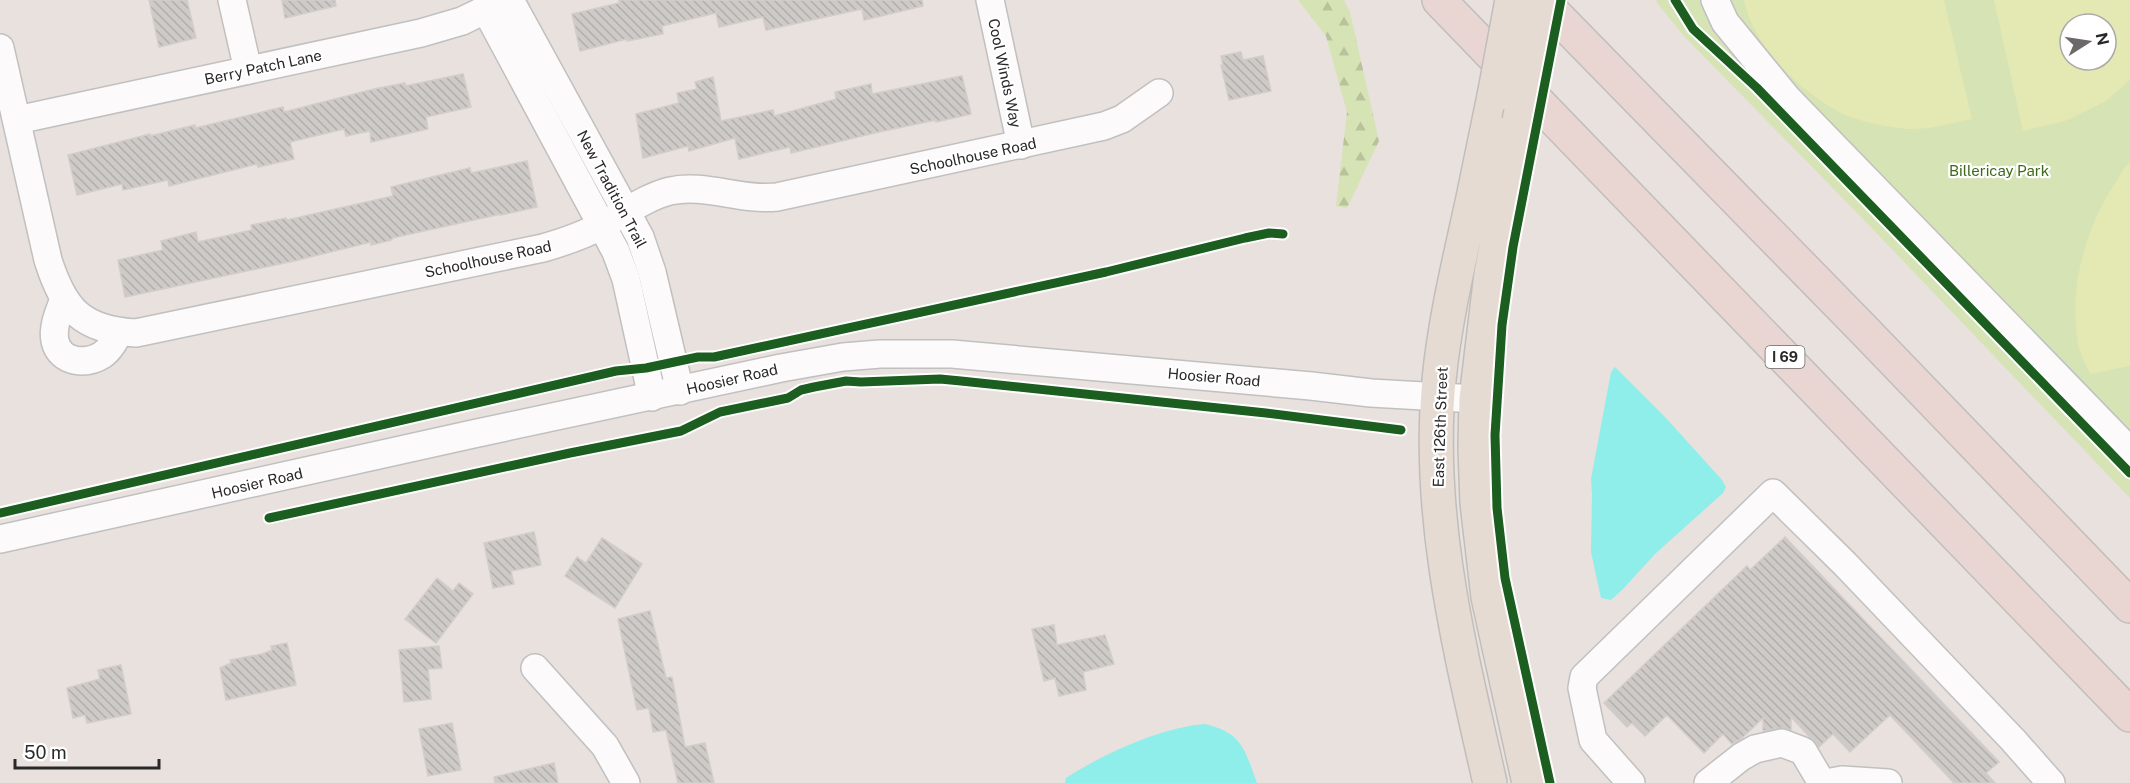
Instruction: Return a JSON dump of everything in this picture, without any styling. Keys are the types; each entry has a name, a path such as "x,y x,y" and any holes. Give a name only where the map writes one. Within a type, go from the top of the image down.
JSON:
{"highway":[{"name":"I 69","path":"1439,0 2130,715"},
{"path":"1542,0 2130,606"}],"main road":[{"name":"East 126th Street","path":"1490,783 1457,639 1448,586 1437,484 1438,398 1449,307 1512,0"},
{"path":"1528,783 1488,597 1477,503 1476,399 1491,274 1542,0"}],"street":[{"path":"232,0 248,70"},
{"name":"Cool Winds Way","path":"990,0 1021,145"},
{"path":"1715,0 1725,22 1788,99 2130,451"},
{"name":"Berry Patch Lane","path":"17,120 421,33 462,21 500,3"},
{"name":"New Tradition Trail","path":"500,3 640,237 652,272 680,391"},
{"name":"New Tradition Trail","path":"500,3 627,279 652,397"},
{"name":"Schoolhouse Road","path":"0,48 48,260 64,299 81,318 91,325 119,332 136,333 543,248 572,240 659,195 682,189 748,198 777,197 1104,126 1122,119 1159,93"},
{"path":"64,299 55,324 55,341 59,350 69,359 85,361 103,355 109,350 119,332"},
{"name":"Hoosier Road","path":"0,539 816,361 880,354 919,353 1022,359 1371,393 1476,399"},
{"path":"1631,783 1593,740 1582,688 1584,676 1773,493 1845,564 2051,783"},
{"path":"535,668 605,746 626,783"},
{"path":"1708,783 1741,756 1755,749 1782,743 1803,752 1824,783 1842,780 1888,783"}],"green space":[{"path":"1298,0 1344,0 1350,12 1379,141 1347,208 1336,206 1347,112 1326,36"},
{"name":"Billericay Park","path":"1656,0 2130,0 2130,498 1864,220 1683,35"},
{"path":"1744,0 1944,0 1972,119 1908,129 1874,124 1841,113 1810,93 1780,66 1757,34"},
{"path":"1994,0 2130,0 2130,80 2106,101 2065,121 2023,131"},
{"path":"2130,162 2130,366 2090,374 2079,348 2076,323 2081,261 2103,203"}],"water":[{"path":"1615,367 1666,418 1726,487 1723,493 1655,554 1611,600 1601,598 1591,552 1591,479 1611,372"},
{"path":"1205,724 1218,728 1235,738 1245,753 1257,783 1065,783 1066,778 1081,769 1133,743 1170,730"}],"building":[{"path":"149,0 187,0 196,38 159,47"},
{"path":"282,0 335,0 336,6 285,18"},
{"path":"619,0 922,0 923,6 864,20 862,9 766,30 763,17 719,27 716,13 662,26 663,34 627,41 627,39 580,51 572,14 619,3"},
{"path":"1241,52 1243,60 1263,56 1271,91 1229,100 1221,56"},
{"path":"463,74 471,107 426,117 428,129 371,142 370,131 346,136 344,129 290,142 294,159 258,167 257,164 169,186 168,180 123,190 122,184 77,195 68,155 150,134 150,136 195,125 195,128 283,107 284,112 374,89 405,83 405,86"},
{"path":"962,76 971,114 879,132 791,153 790,147 739,159 735,138 689,151 688,146 643,158 636,114 679,103 677,93 697,89 695,82 713,77 721,121 773,110 774,116 836,99 835,92 871,84 872,94"},
{"path":"527,161 537,207 125,297 118,260 163,250 161,241 196,232 198,242 252,230 251,225 286,218 287,220 393,196 391,187 470,168 471,173"},
{"path":"534,532 541,565 511,571 514,584 493,588 484,543"},
{"path":"1785,537 1999,762 1986,773 1995,783 1954,783 1890,715 1850,752 1833,734 1819,747 1791,717 1791,730 1779,728 1763,731 1763,718 1741,739 1732,744 1723,734 1704,753 1667,715 1645,736 1632,723 1627,727 1604,703 1747,566 1750,570"},
{"path":"602,538 642,564 615,608 565,576 577,557 586,563"},
{"path":"437,578 453,591 459,583 473,594 436,643 405,619"},
{"path":"650,611 666,678 672,677 685,747 705,743 714,783 678,783 666,730 653,732 649,708 637,710 618,619"},
{"path":"1054,625 1057,645 1105,635 1114,664 1083,672 1086,690 1059,696 1055,678 1044,681 1032,629"},
{"path":"287,643 296,685 226,700 220,668 231,663 230,660 262,654 272,650 271,646"},
{"path":"439,646 442,668 428,669 431,699 404,702 399,650"},
{"path":"121,665 131,714 87,723 85,715 73,718 67,688 100,679 98,670"},
{"path":"452,723 461,770 428,776 419,729"},
{"path":"554,763 558,783 495,783 494,777"}],"cycle path":[{"path":"1550,783 1505,578 1497,508 1495,435 1502,325 1513,247 1561,0"},
{"path":"1675,0 1693,29 1757,88 2130,473"},
{"path":"0,513 616,371 646,368 698,357 714,357 1106,272 1245,238 1269,233 1283,234"},
{"path":"269,518 681,431 720,412 788,398 801,390 846,381 940,379 1266,413 1401,430"}]}
